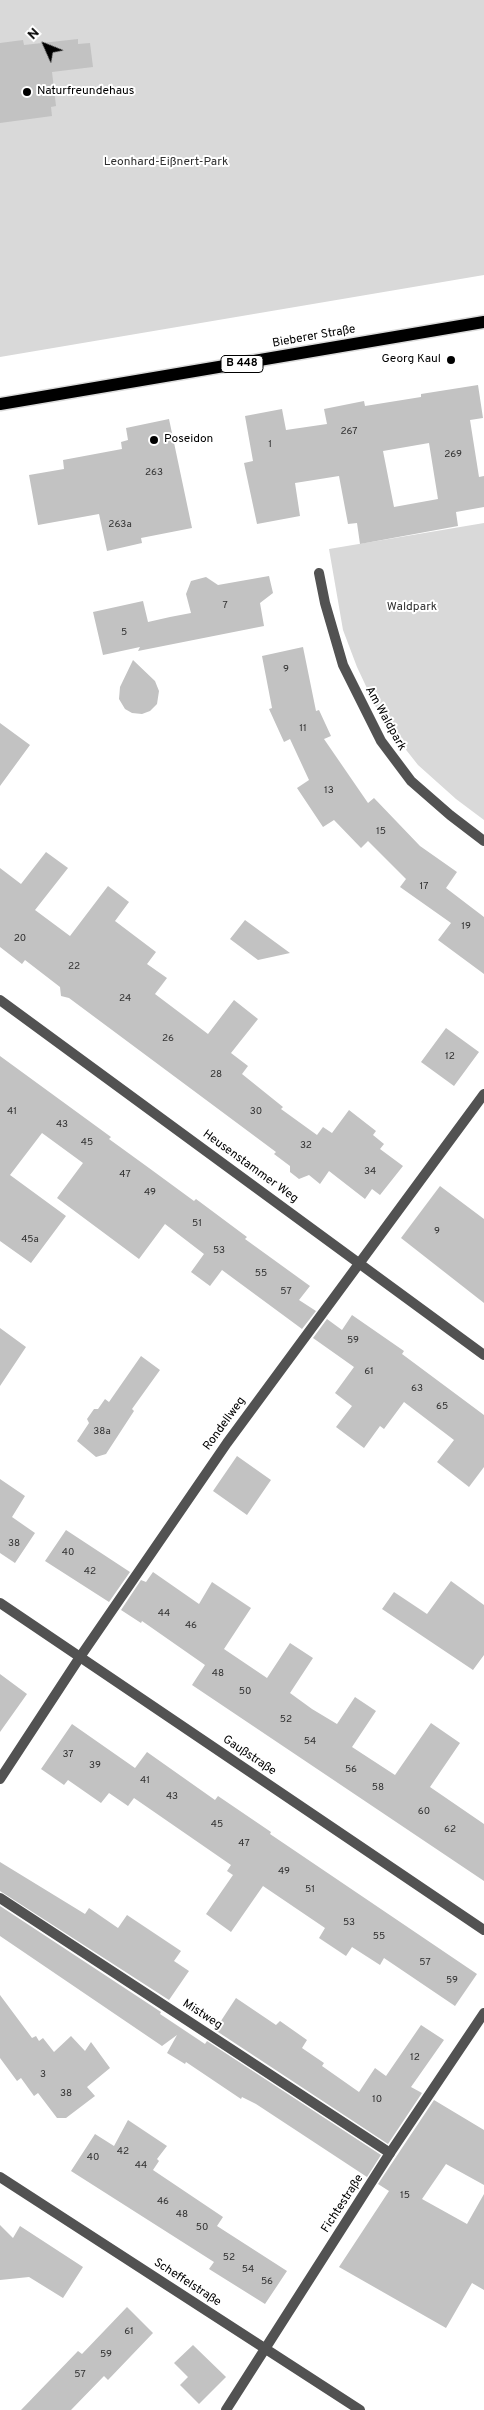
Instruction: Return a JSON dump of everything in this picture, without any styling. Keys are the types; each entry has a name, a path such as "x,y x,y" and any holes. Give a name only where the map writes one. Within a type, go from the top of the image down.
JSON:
{"main road":[{"name":"Bieberer Straße","path":"0,404 484,322"}],"street":[{"name":"Am Waldpark","path":"319,573 325,603 343,665 381,741 411,781 450,815 484,841"},
{"name":"Heusenstammer Weg","path":"0,1000 484,1355"},
{"name":"Rondellweg","path":"0,1778 80,1656 223,1449 484,1094"},
{"name":"Gaußstraße","path":"0,1603 484,1930"},
{"name":"Mistweg","path":"0,1898 390,2153"},
{"name":"Fichtestraße","path":"226,2410 390,2153 484,2013"},
{"name":"Scheffelstraße","path":"0,2177 360,2410"}],"green space":[{"name":"Leonhard-Eißnert-Park","path":"0,0 484,0 484,275 0,357"},
{"name":"Waldpark","path":"484,523 484,820 456,799 418,765 381,718 357,667 343,630 329,549"}],"building":[{"path":"78,39 78,44 90,43 93,67 52,72 56,106 51,107 52,116 0,123 0,43 23,40 24,45"},
{"path":"478,385 483,418 470,420 479,477 484,476 484,507 456,512 458,526 360,544 357,523 348,524 339,476 295,483 300,516 257,524 244,463 253,461 245,416 282,409 286,430 327,424 324,409 364,401 365,406 421,397 421,394","holes":["429,443 438,499 394,507 383,451"]},
{"path":"169,419 192,528 141,538 142,543 107,551 99,514 38,525 29,475 64,469 63,460 122,449 121,442 128,440 126,428"},
{"path":"269,576 273,593 260,603 264,626 138,651 140,647 103,655 93,612 143,601 148,622 191,613 186,594 191,581 206,577 218,585"},
{"path":"303,647 316,711 319,710 331,736 324,739 368,803 374,798 420,846 457,872 446,888 484,917 484,974 438,940 451,923 400,887 406,879 368,841 361,848 334,820 323,827 297,788 309,780 290,739 284,742 269,709 272,708 262,656"},
{"path":"133,660 155,681 159,691 157,704 150,711 142,714 132,713 125,709 119,699 120,687"},
{"path":"0,723 30,745 0,786"},
{"path":"46,852 68,868 35,910 70,936 108,886 129,902 115,921 156,952 147,964 167,978 155,994 208,1034 234,1000 258,1019 231,1053 248,1066 242,1074 283,1107 281,1109 317,1135 323,1127 332,1133 349,1110 376,1131 373,1135 384,1144 380,1149 403,1166 380,1195 372,1189 365,1199 329,1171 320,1184 309,1175 299,1179 290,1172 290,1166 274,1154 276,1152 69,998 61,996 60,987 25,960 22,964 0,947 0,868 21,884"},
{"path":"245,920 290,953 258,960 230,939"},
{"path":"446,1028 479,1052 454,1086 421,1062"},
{"path":"0,1056 111,1137 109,1139 194,1201 196,1199 247,1237 245,1239 310,1286 299,1300 316,1311 302,1329 222,1270 210,1286 191,1272 204,1254 165,1224 139,1259 57,1198 83,1163 42,1133 10,1175 66,1216 31,1263 0,1241"},
{"path":"440,1186 484,1219 484,1303 401,1238"},
{"path":"352,1315 404,1351 402,1354 484,1415 484,1467 469,1487 437,1462 454,1440 404,1402 384,1429 380,1426 364,1448 336,1427 352,1406 335,1393 354,1367 313,1338 327,1319 342,1330"},
{"path":"0,1328 26,1347 0,1386"},
{"path":"141,1356 160,1370 132,1409 134,1411 106,1454 96,1457 77,1441 89,1423 87,1419 94,1409 98,1409 105,1399 109,1402"},
{"path":"237,1456 271,1480 247,1515 213,1491"},
{"path":"0,1479 25,1496 12,1517 35,1533 15,1563 0,1553"},
{"path":"66,1530 130,1572 109,1602 45,1561"},
{"path":"153,1572 199,1604 212,1582 251,1608 224,1649 267,1678 290,1643 313,1658 290,1693 337,1724 355,1697 376,1711 352,1747 395,1775 431,1723 460,1743 430,1787 484,1824 484,1881 192,1685 205,1665 142,1621 141,1623 121,1610 141,1580 146,1582"},
{"path":"451,1581 484,1605 484,1655 473,1670 382,1609 394,1592 427,1614"},
{"path":"0,1674 27,1694 0,1732"},
{"path":"72,1724 135,1768 147,1752 215,1800 218,1796 271,1832 270,1834 477,1974 455,2006 384,1958 380,1965 352,1947 346,1956 319,1938 325,1928 263,1886 231,1932 206,1914 233,1875 227,1871 231,1865 134,1798 128,1806 109,1793 101,1803 68,1780 64,1785 41,1769"},
{"path":"0,1862 85,1914 89,1908 118,1928 127,1915 181,1951 174,1961 189,1971 169,2000 0,1891"},
{"path":"0,1906 161,2012 160,2014 205,2044 207,2041 381,2155 367,2177 256,2104 242,2097 241,2099 186,2062 185,2064 167,2053 177,2035 162,2046 0,1936"},
{"path":"0,1995 32,2038 36,2036 39,2041 43,2038 54,2052 71,2036 85,2051 91,2042 110,2068 87,2087 95,2096 66,2118 57,2118 38,2093 34,2096 21,2078 17,2081 0,2058"},
{"path":"236,1998 276,2025 280,2021 307,2040 302,2048 324,2063 322,2066 359,2092 375,2068 386,2076 421,2025 444,2040 411,2087 422,2093 388,2144 215,2030"},
{"path":"434,2100 484,2130 484,2185 446,2164 422,2199 467,2224 484,2194 484,2290 472,2283 446,2328 339,2267 389,2191 378,2184"},
{"path":"128,2120 167,2146 157,2159 159,2161 153,2170 223,2217 217,2226 287,2271 265,2304 209,2269 214,2262 71,2171 95,2134 114,2146"},
{"path":"0,2225 13,2238 20,2226 83,2267 63,2298 29,2277 0,2280"},
{"path":"127,2307 153,2333 108,2380 104,2376 71,2410 21,2410 78,2351 82,2354"},
{"path":"193,2345 226,2377 199,2404 180,2385 188,2377 174,2363"}],"place":[{"name":"Naturfreundehaus","path":"27,92"},
{"name":"Georg Kaul","path":"451,360"},
{"name":"Poseidon","path":"154,440"}]}
